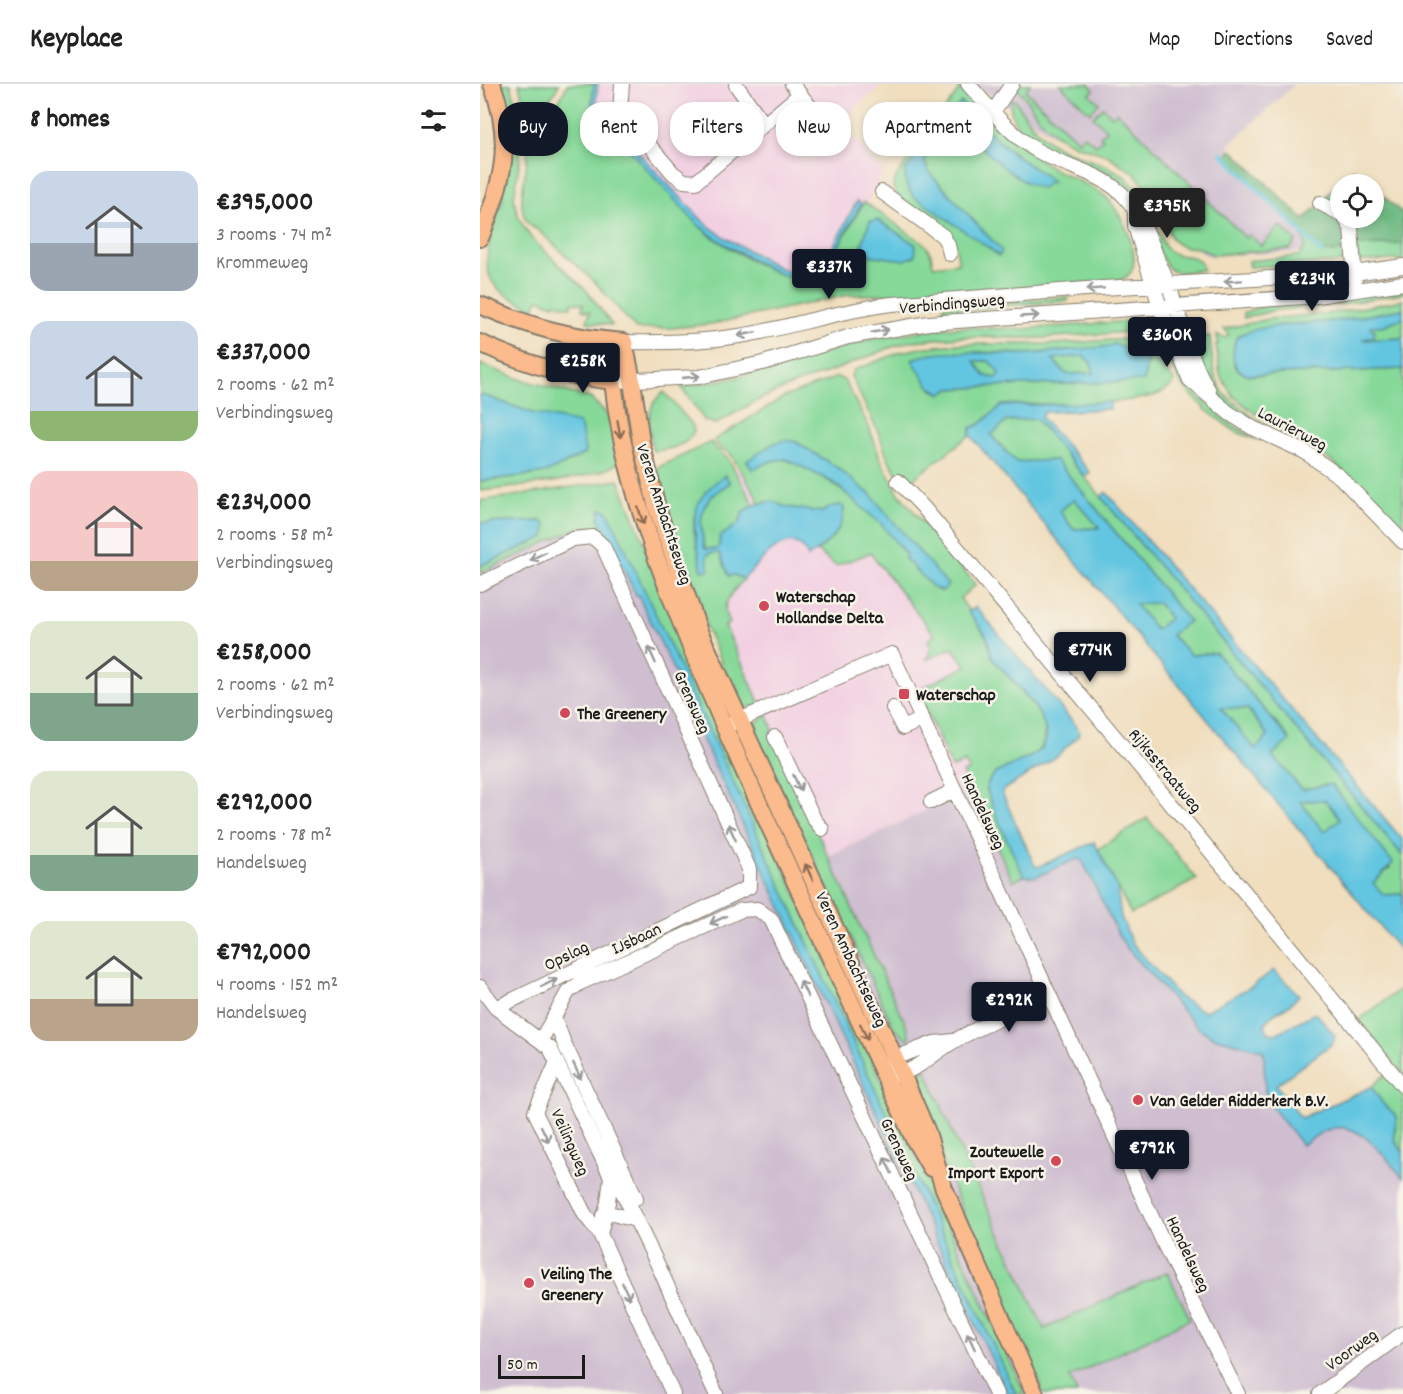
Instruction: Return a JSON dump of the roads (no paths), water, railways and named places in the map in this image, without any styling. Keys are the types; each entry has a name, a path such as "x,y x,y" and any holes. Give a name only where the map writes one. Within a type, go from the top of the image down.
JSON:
{"main road":[{"path":"480,238 494,203 503,171 504,130 492,84"},
{"name":"Verbindingsweg","path":"480,305 549,332 576,338 624,342"},
{"name":"Veren Ambachtseweg","path":"624,342 641,442 667,539 732,724 895,1058 927,1132 943,1186 1035,1394"},
{"name":"Verbindingsweg","path":"480,343 544,368 571,375 613,381"},
{"name":"Veren Ambachtseweg","path":"613,381 623,447 637,503 654,554 732,724 914,1139 943,1186"}],"street":[{"path":"622,84 620,111 673,173 684,181 696,182 726,156"},
{"name":"Laurierweg","path":"968,84 984,102"},
{"path":"736,85 748,102"},
{"path":"993,112 1011,86"},
{"path":"764,124 796,89 806,102"},
{"name":"Laurierweg","path":"993,112 1018,137 1034,149 1062,164 1086,172 1111,186 1125,198 1144,224 1168,284 1192,360 1214,401"},
{"path":"882,192 943,236 950,254"},
{"path":"1320,203 1330,208"},
{"name":"Laurierweg","path":"1135,212 1135,226 1160,307 1190,380 1214,401 1253,428 1305,452 1341,477 1403,542"},
{"path":"1351,228 1355,291"},
{"name":"Verbindingsweg","path":"624,342 697,341 739,336 883,305 1354,273 1403,266"},
{"name":"Verbindingsweg","path":"613,381 699,377 763,363 848,337 896,328 972,319 1317,296 1403,283"},
{"name":"Veren Ambachtseweg","path":"613,381 624,342"},
{"name":"Rijksstraatweg","path":"898,481 923,507 1212,852 1403,1086"},
{"name":"Grensweg","path":"480,584 573,539 593,537 603,546 749,869 749,887"},
{"name":"Handelsweg","path":"732,724 892,654 1166,1248 1228,1378 1238,1394"},
{"path":"893,708 903,728 923,719"},
{"path":"775,737 814,819 822,829"},
{"path":"931,802 955,790"},
{"name":"Opslag","path":"496,1008 749,887"},
{"name":"IJsbaan","path":"540,1040 568,992 580,983 741,910 757,909 771,919"},
{"name":"Grensweg","path":"771,919 996,1394"},
{"name":"Veilingweg","path":"480,987 496,1008 550,1048 611,1177 620,1186 716,1394"},
{"path":"885,1075 902,1074 955,1040 1050,996"},
{"path":"554,1017 726,1394"},
{"path":"885,1075 895,1058 934,1043 955,1040"},
{"name":"Veilingweg","path":"557,1062 535,1112 585,1215 600,1234 673,1394"},
{"name":"Veilingweg","path":"600,1234 611,1177"},
{"path":"603,1216 613,1214 636,1220"},
{"name":"Voorweg","path":"1320,1394 1403,1333"}],"water":[{"path":"594,84 598,84 596,102 592,102"},
{"path":"993,136 1019,158 1053,181 1048,182 1043,188 1032,185 991,156 993,156"},
{"path":"634,156 642,156 715,231 780,268 791,271 801,273 815,271 823,266 857,201 861,204 825,270 808,277 785,276 773,271 734,250 696,223"},
{"path":"916,156 927,156 924,161 929,172 1002,251 999,256 913,196 905,178 905,171"},
{"path":"878,220 916,245 915,256 905,260 860,254 870,221"},
{"path":"1403,309 1403,319 1383,326 1371,326 1370,328 1375,330 1374,336 1362,340 1403,338 1403,369 1251,375 1240,371 1234,362 1233,350 1236,338 1244,333 1267,327 1342,320"},
{"path":"1114,344 1147,358 1144,381 950,389 942,394 929,386 912,360 921,356 949,353 1024,354 1108,347","holes":["1083,356 1091,363 1094,373 1066,374 1052,359","974,361 989,361 999,375 996,378 985,376"]},
{"path":"480,394 532,413 578,423 581,427 584,454 545,473 480,481"},
{"path":"1110,402 1110,409 1045,412 1041,417 1090,472 1088,476 1087,474 1084,476 1036,419 1007,421 991,435 1016,462 1056,460 1189,621 1171,635 1191,655 1216,653 1290,740 1272,755 1302,790 1331,784 1393,863 1373,883 1384,895 1403,894 1403,954 970,435 971,428 980,424 1002,405","holes":["1074,499 1099,528 1073,529 1060,511","1158,603 1170,618 1156,630 1135,604","1221,708 1248,709 1268,736 1255,749","1325,800 1340,819 1324,832 1300,801"]},
{"path":"785,440 796,442 835,466 871,495 948,585 944,590 935,589 905,559 906,555 882,525 834,483 786,459 775,460 752,469 747,461 774,443"},
{"path":"725,475 730,483 712,496 703,510 701,527 705,549 717,549 720,537 739,523 743,512 754,505 772,501 786,507 822,512 833,506 841,505 844,508 841,524 833,537 808,557 802,547 794,543 785,543 766,555 744,579 734,575 729,576 717,552 708,554 709,570 702,571 695,529 697,507 702,496"},
{"path":"1104,493 1107,493 1403,840 1403,856 1102,498"},
{"path":"600,510 607,511 613,522 1016,1394 1008,1394 687,706 690,705 599,519"},
{"path":"540,521 546,524 545,537 480,566 480,523"},
{"path":"976,607 1079,732 1078,736 1056,757 1003,790 1002,793 1035,866 1038,867 1094,842 1117,887 1121,917 1132,943 1179,997 1204,1012 1252,986 1274,970 1299,995 1291,1004 1268,1019 1265,1023 1266,1029 1275,1034 1317,1014 1335,1036 1333,1043 1276,1085 1301,1118 1371,1087 1384,1105 1397,1116 1394,1133 1395,1141 1403,1152 1403,1178 1370,1142 1350,1129 1327,1130 1302,1145 1268,1102 1262,1050 1213,1037 1198,1028 1127,948 1082,860 1077,859 1035,877 1024,876 996,816 987,787 990,779 998,773 1039,751 1046,737 1039,713 992,657 985,634 968,612"}],"waterway":[{"path":"1221,153 1322,253"}],"place":[{"name":"Waterschap Hollandse Delta","path":"764,606"},
{"name":"Waterschap","path":"904,694"},
{"name":"The Greenery","path":"565,713"},
{"name":"Van Gelder Ridderkerk B.V.","path":"1138,1100"},
{"name":"Zoutewelle Import Export","path":"1056,1161"},
{"name":"Veiling The Greenery","path":"529,1283"}]}
